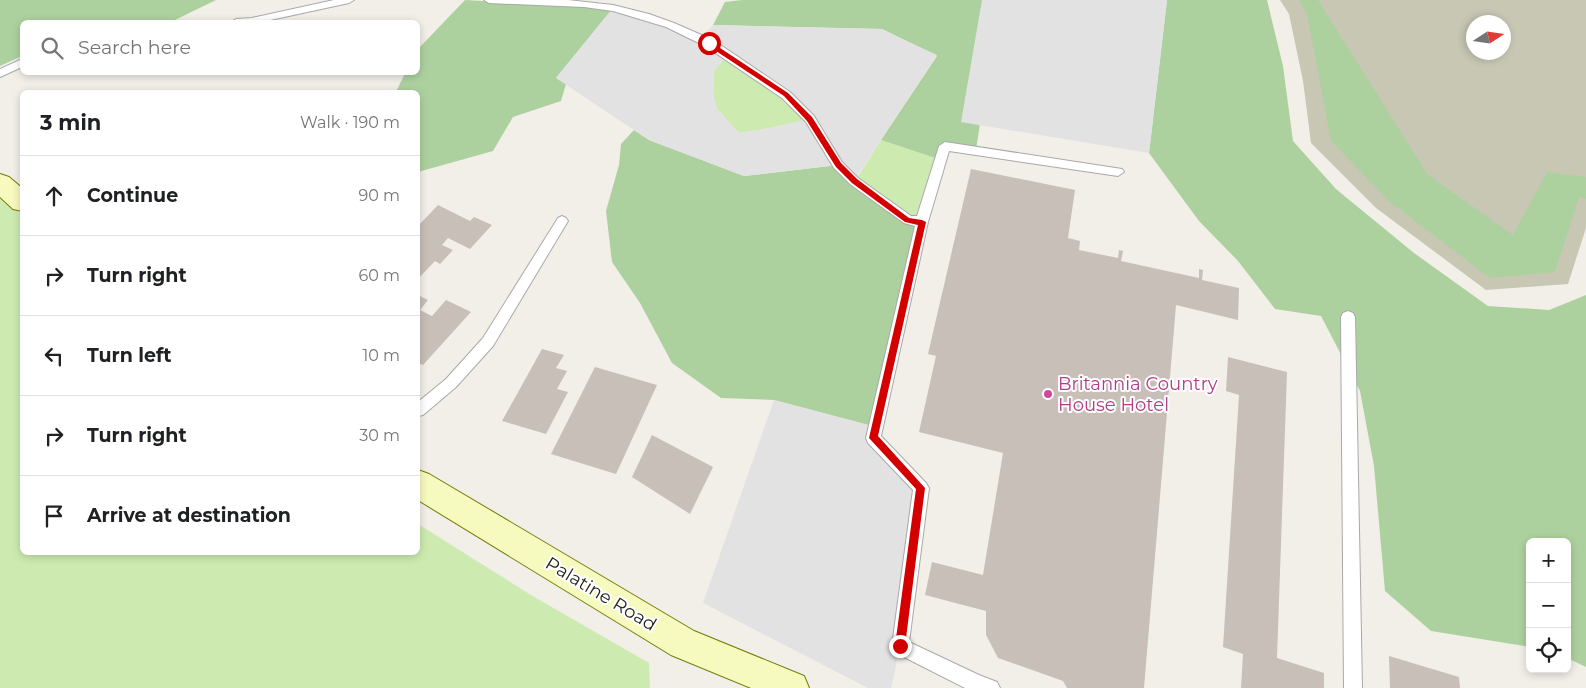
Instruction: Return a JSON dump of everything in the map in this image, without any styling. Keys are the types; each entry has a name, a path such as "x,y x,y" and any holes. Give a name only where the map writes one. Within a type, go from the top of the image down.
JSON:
{"main road":[{"path":"1,186 20,200"},
{"name":"Palatine Road","path":"420,485 683,643 792,688"}],"lane":[{"path":"257,20 349,0"},
{"path":"490,0 584,4 613,8 653,19 709,43 786,94 810,119 838,165 854,181 908,220 922,222"},
{"path":"0,73 20,64"},
{"path":"980,686 900,646 921,488 873,438 922,222 945,146 1118,172"},
{"path":"420,408 451,384 488,342 562,221"},
{"path":"1348,317 1353,688"}],"shaded area":[{"path":"982,0 1167,0 1149,153 961,122"},
{"path":"1280,0 1586,0 1586,228 1568,284 1486,290 1376,208 1311,143 1303,81 1289,14"},
{"path":"613,8 699,39 713,25 881,29 937,55 854,181 838,165 744,176 649,140 556,78","holes":["727,55 809,119 739,133 717,109 713,94 714,71"]},
{"path":"774,400 876,427 873,438 921,488 900,646 891,688 868,688 703,603"}],"green space":[{"path":"0,0 216,0 175,20 20,20 20,57 0,66"},
{"path":"465,0 613,8 556,78 566,84 561,101 513,117 493,151 420,171 420,90 397,90 404,75 420,75 420,47"},
{"path":"742,0 983,0 980,124 976,150 945,146 941,160 881,140 937,56 882,29 713,25 725,2"},
{"path":"1167,0 1267,0 1283,66 1293,141 1336,189 1414,253 1488,306 1549,310 1586,295 1586,667 1571,660 1571,538 1526,538 1526,646 1431,631 1385,591 1374,466 1360,391 1321,316 1275,309 1238,261 1199,221 1149,153"},
{"path":"1299,0 1318,0 1428,175 1513,235 1547,172 1586,177 1586,199 1579,197 1555,272 1490,278 1390,202 1331,141 1307,14"},
{"path":"727,55 810,119 739,133 717,109 713,94 714,71"},
{"path":"634,130 649,140 744,176 838,165 884,204 922,222 876,427 774,400 721,398 672,363 640,303 612,262 606,211 619,165 621,144"},
{"path":"881,140 941,160 922,222 908,220 855,181"},
{"path":"0,195 20,213 20,555 420,555 420,525 531,595 649,663 650,688 0,688"}],"building":[{"name":"Britannia Country House Hotel","path":"971,169 1075,190 1068,238 1080,241 1079,250 1118,258 1119,250 1123,251 1121,261 1199,278 1199,269 1203,270 1202,280 1239,288 1238,320 1176,305 1144,688 1067,688 1063,681 998,658 986,635 986,611 925,595 932,562 983,575 1003,453 919,432 936,356 928,354"},
{"path":"438,205 470,221 474,217 492,225 470,249 448,238 442,245 453,250 440,264 435,261 420,277 420,224"},
{"path":"420,296 428,300 420,310"},
{"path":"446,300 471,312 423,365 420,364 420,310 432,316"},
{"path":"542,349 564,355 556,368 567,371 557,389 568,392 546,434 502,421"},
{"path":"1228,357 1287,372 1277,658 1324,673 1324,688 1241,688 1243,654 1223,647 1239,395 1226,391"},
{"path":"595,367 657,385 616,474 551,454"},
{"path":"652,435 713,467 690,514 632,477"},
{"path":"1389,656 1459,677 1460,688 1390,688"}],"place":[{"name":"Britannia Country House Hotel","path":"1048,394"}],"route":[{"path":"709,43 786,94 810,119 838,165 854,181 908,220 922,222 873,438 921,488 900,646"}]}
